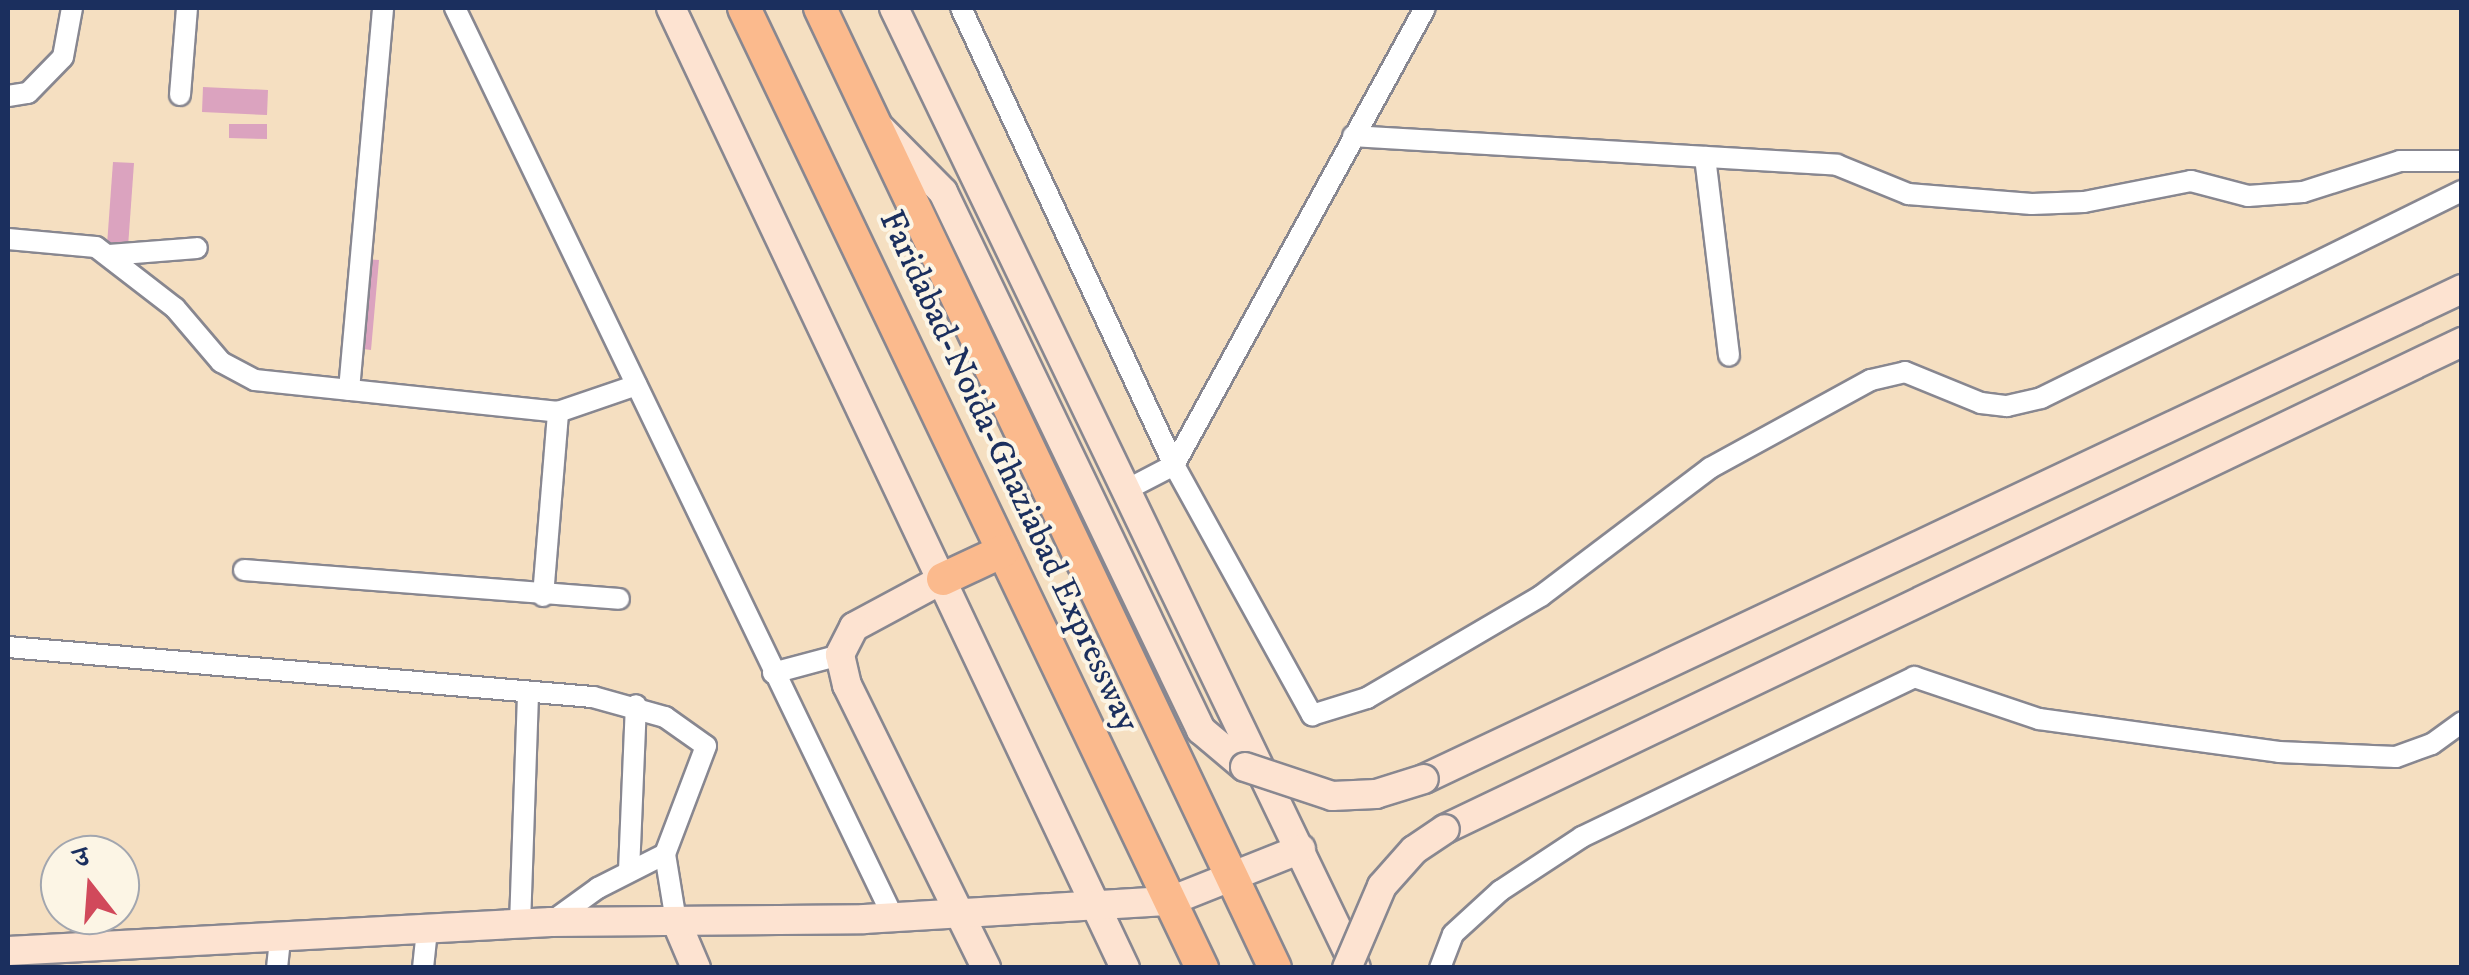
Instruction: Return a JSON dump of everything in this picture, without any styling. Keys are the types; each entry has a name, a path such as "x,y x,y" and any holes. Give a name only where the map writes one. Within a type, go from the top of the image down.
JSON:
{"main road":[{"name":"Faridabad-Noida-Ghaziabad Expressway","path":"744,8 1202,968"},
{"name":"Faridabad-Noida-Ghaziabad Expressway","path":"820,8 1274,968"},
{"path":"942,579 1004,551"}],"street":[{"path":"8,96 28,93 63,57 72,8"},
{"path":"180,95 187,8"},
{"path":"349,390 383,8"},
{"path":"455,8 894,917"},
{"path":"670,8 1125,968"},
{"path":"894,8 1126,490 1256,772 1301,848 1356,968"},
{"path":"961,8 1174,465 1280,668 1312,714 1334,712 1541,596 1710,468 1870,380 1905,372 1981,402 2007,406 2041,398 2462,191"},
{"path":"1126,490 1174,465 1425,8"},
{"path":"876,124 943,192 1201,730 1256,772 1332,796 1376,794 1424,779 2462,289"},
{"path":"1353,136 1837,166 1908,194 2032,204 2084,202 2191,181 2248,196 2303,192 2400,162 2462,160"},
{"path":"1705,157 1729,356"},
{"path":"8,239 75,242 109,255 175,308 237,374 558,412 637,385"},
{"path":"109,255 197,248"},
{"path":"1346,968 1382,886 1444,829 2462,342"},
{"path":"543,596 558,412"},
{"path":"244,570 620,599"},
{"path":"942,579 854,627 840,655 847,685 986,968"},
{"path":"8,647 528,693 636,705 665,717 706,746 666,854 666,892 696,968"},
{"path":"774,673 840,655"},
{"path":"1440,968 1453,934 1500,891 1582,837 1914,676 2039,719 2280,752 2396,758 2462,722"},
{"path":"520,924 528,693"},
{"path":"629,871 636,705"},
{"path":"8,951 551,922 894,917 1170,901 1234,881 1301,848"},
{"path":"551,922 629,871 666,854"},
{"path":"424,968 427,930"},
{"path":"277,968 280,939"}],"building":[{"path":"203,87 268,90 267,115 202,112"},
{"path":"229,124 267,124 267,139 229,138"},
{"path":"113,162 134,163 128,247 107,245"},
{"path":"362,259 379,260 371,350 355,348"}]}
